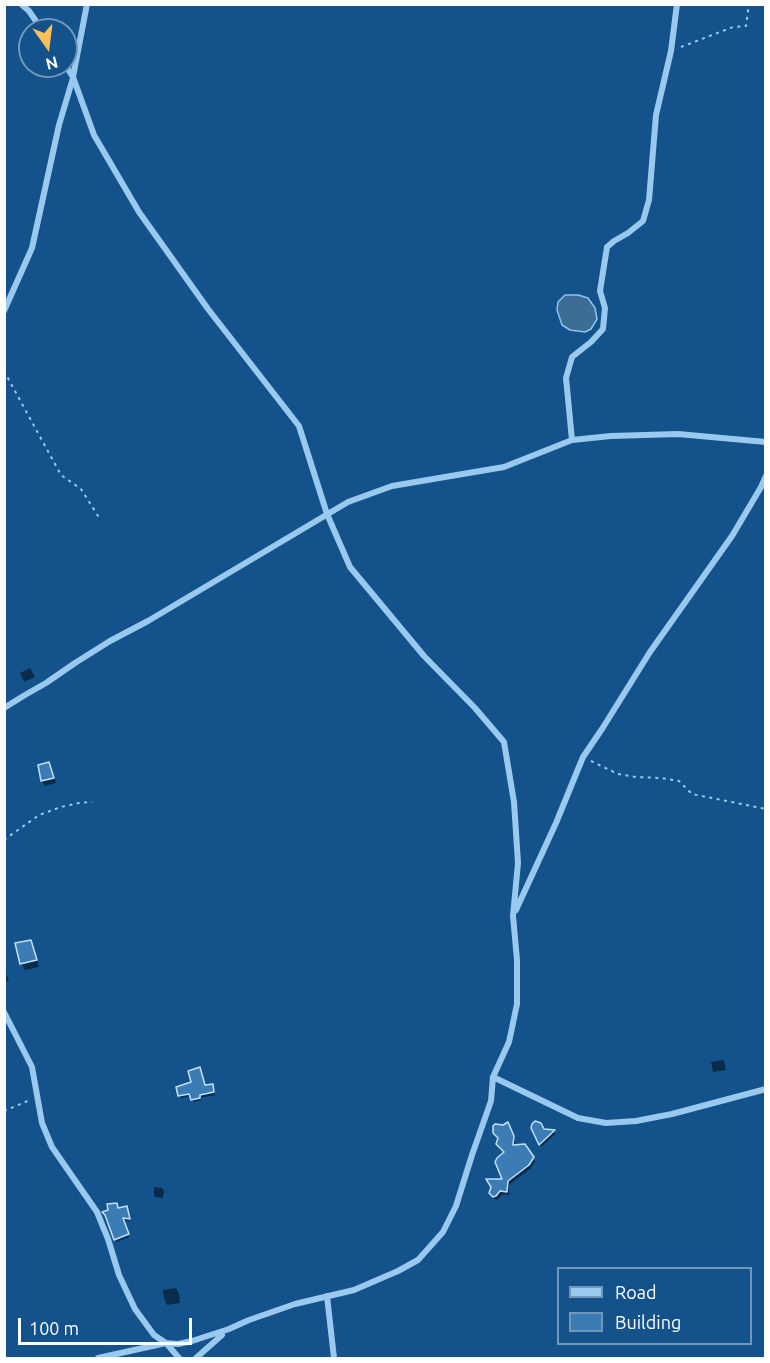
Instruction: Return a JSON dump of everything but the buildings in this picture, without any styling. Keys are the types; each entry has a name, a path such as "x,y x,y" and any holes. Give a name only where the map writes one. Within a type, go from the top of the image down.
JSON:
{"street":[{"path":"21,4 34,18"},
{"path":"78,55 87,4"},
{"path":"572,440 566,378 572,357 603,329 604,308 600,291 608,247 643,221 649,200 656,115 670,51 677,4"},
{"path":"4,311 32,248 58,124 74,78"},
{"path":"74,78 94,135 139,212 208,309 299,426 327,514 350,567 424,656 475,708 504,742 514,802 518,863 513,916 517,960 517,1004 508,1042 493,1077 491,1101 456,1206 443,1232 418,1260 354,1290 295,1304 192,1341 178,1344 166,1343 98,1359"},
{"path":"4,708 46,684 110,641 148,621 327,514 348,502 392,486 504,467 572,440 678,434 765,442"},
{"path":"513,916 556,823 583,757 650,652 732,536 765,476"},
{"path":"4,1012 32,1067 42,1123 52,1147 97,1212 115,1265 135,1309 154,1335 166,1343 178,1359"},
{"path":"493,1077 578,1118 606,1123 636,1121 672,1114 765,1089"},
{"path":"327,1296 334,1359"},
{"path":"196,1359 230,1329"}],"path":[{"path":"670,51 733,27 746,26 749,4"},
{"path":"4,370 61,475 81,489 100,519"},
{"path":"583,757 618,774 680,781 692,794 765,809"},
{"path":"4,840 39,815 62,807 92,802"},
{"path":"4,1111 38,1096"}],"water":[{"path":"565,295 588,298 595,308 597,319 591,329 585,332 570,330 562,325 557,310 558,302"}]}
